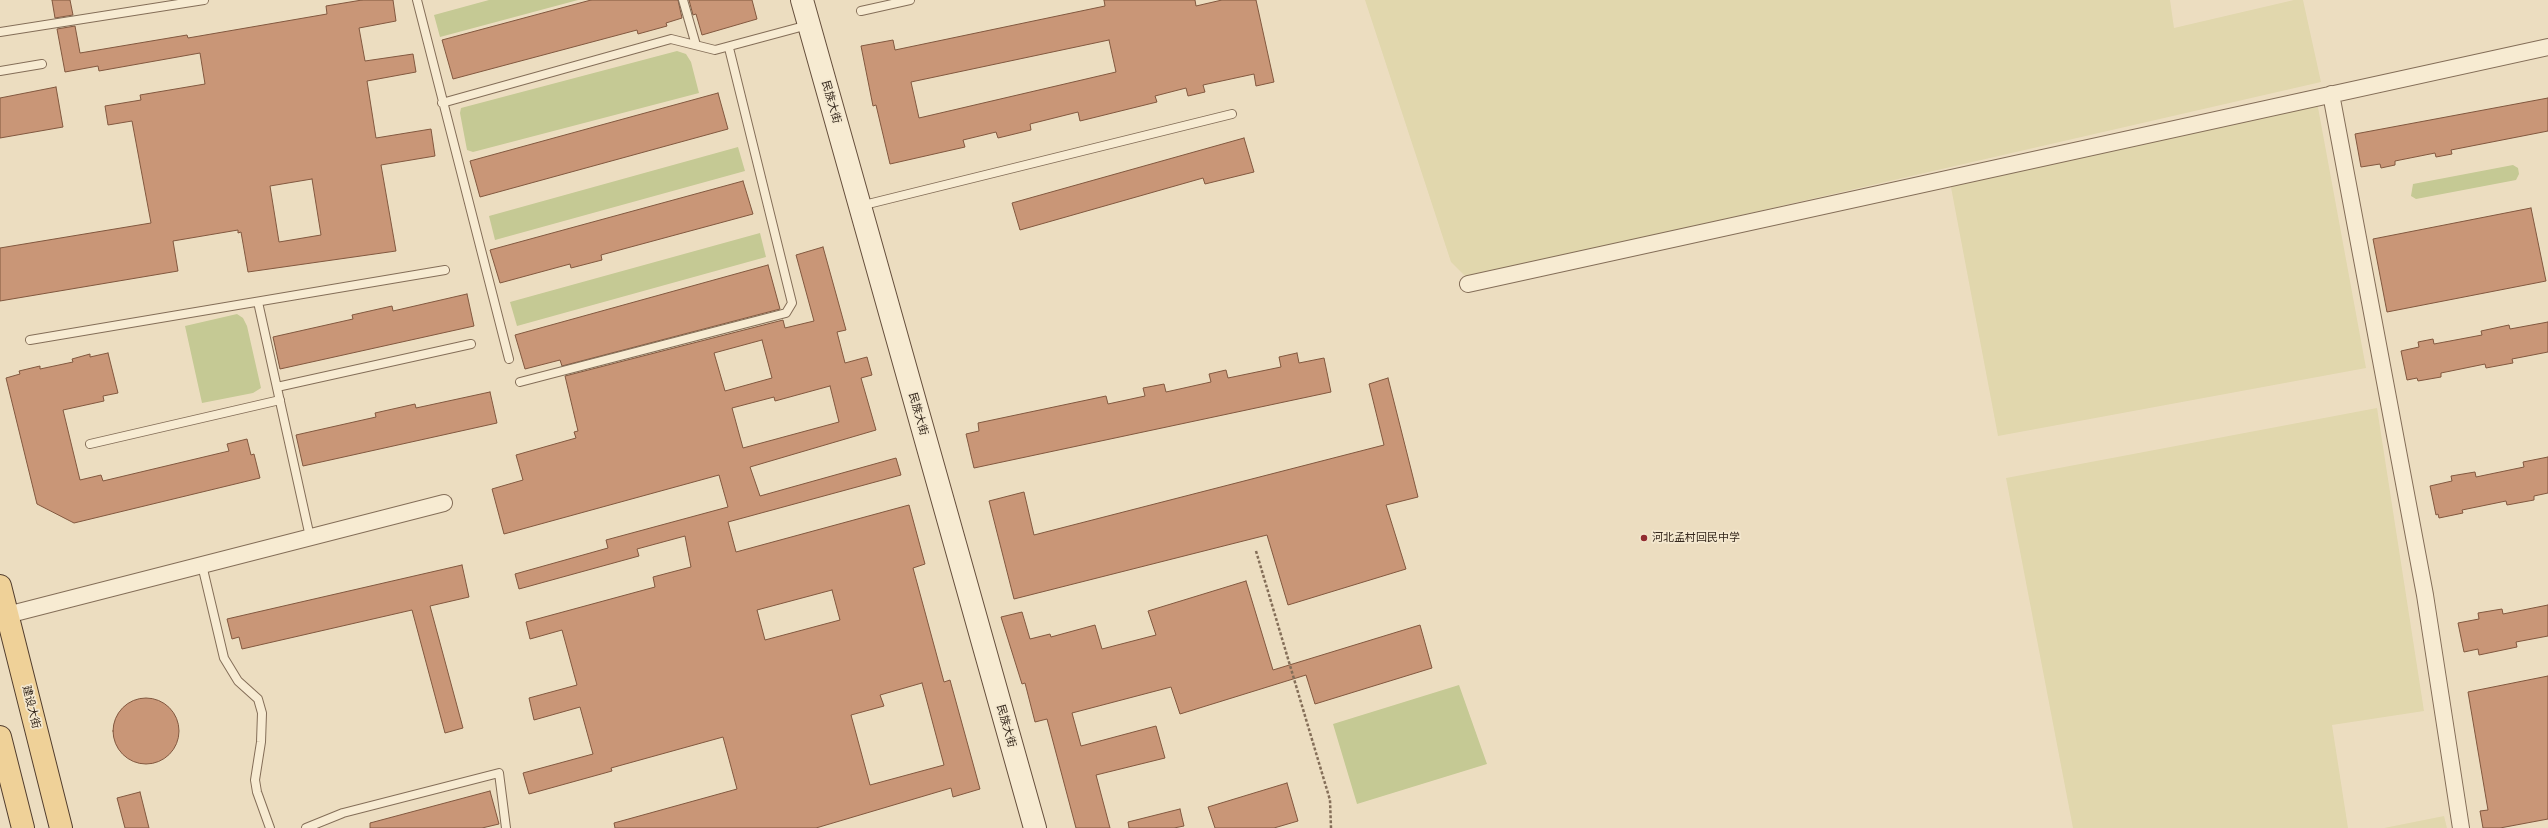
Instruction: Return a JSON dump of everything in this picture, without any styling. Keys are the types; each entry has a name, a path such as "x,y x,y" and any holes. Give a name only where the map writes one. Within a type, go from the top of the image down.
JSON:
{"main road":[{"name":"民族大街","path":"802,0 1035,828"},
{"name":"建设大街","path":"0,586 61,828"},
{"path":"0,737 23,828"}],"street":[{"path":"1468,284 2548,47"},
{"path":"2331,94 2425,595 2462,828"},
{"path":"7,615 444,502"}],"lane":[{"path":"0,32 204,0"},
{"path":"417,0 442,103 510,359"},
{"path":"684,0 696,45"},
{"path":"861,11 910,0"},
{"path":"442,103 671,39 715,50 729,48 809,25"},
{"path":"520,382 786,313 792,303 729,48"},
{"path":"0,71 42,64"},
{"path":"860,206 1232,114"},
{"path":"30,340 445,270"},
{"path":"258,302 310,537"},
{"path":"277,387 471,344"},
{"path":"90,444 280,400"},
{"path":"202,565 224,658 238,681 258,699 262,713 261,742 255,780 257,792 270,828"},
{"path":"306,828 343,813 499,773 506,828"}],"path":[{"path":"1256,551 1330,800 1331,828"}],"shaded area":[{"path":"1365,0 2170,0 2174,28 2294,0 2303,0 2321,82 1467,278 1451,262"},
{"path":"2317,102 2366,368 1998,436 1950,182"},
{"path":"2377,408 2424,711 2332,725 2348,828 2073,828 2006,478"},
{"path":"2444,816 2447,828 2384,828"}],"green space":[{"path":"489,0 578,0 440,37 434,15"},
{"path":"677,51 686,54 691,62 699,93 473,152 467,150 460,113 461,108"},
{"path":"738,147 745,171 495,240 489,216"},
{"path":"2513,165 2518,168 2519,174 2516,180 2416,199 2411,196 2413,184"},
{"path":"760,233 766,257 517,326 510,302"},
{"path":"237,314 243,318 247,326 261,388 253,393 202,403 185,326"},
{"path":"1459,685 1487,764 1357,804 1333,724"}],"building":[{"path":"52,0 70,0 73,15 55,18"},
{"path":"362,0 393,0 396,21 359,28 365,61 413,54 416,72 367,81 376,138 431,129 435,156 381,165 396,251 248,272 241,232 238,233 238,230 173,241 178,271 0,301 0,248 151,223 132,121 108,125 105,106 141,100 140,95 205,84 200,53 99,71 98,66 65,72 57,29 75,26 80,53 187,35 188,38 327,14 326,6","holes":["312,179 321,235 279,242 270,186"]},
{"path":"591,0 678,0 682,18 666,23 667,26 638,34 637,30 453,79 442,40"},
{"path":"689,0 752,0 757,19 702,35 696,14 693,15"},
{"path":"1104,0 1195,0 1196,6 1222,0 1256,0 1274,82 1256,86 1254,74 1203,85 1205,92 1188,96 1186,88 1155,96 1157,102 1080,121 1078,112 1030,124 1031,130 998,138 996,132 963,140 965,147 890,164 876,105 873,106 861,46 893,40 895,50 1105,6","holes":["1109,40 1116,72 919,118 911,82"]},
{"path":"56,87 63,127 0,138 0,98"},
{"path":"718,93 728,129 480,197 470,161"},
{"path":"2548,98 2548,131 2451,150 2452,154 2436,157 2435,153 2395,161 2395,165 2381,168 2380,164 2361,167 2355,134"},
{"path":"1244,138 1254,172 1205,184 1203,178 1020,230 1012,203"},
{"path":"743,181 753,214 601,255 602,260 571,268 570,264 500,283 490,250"},
{"path":"2531,208 2546,281 2387,312 2373,239"},
{"path":"823,247 846,330 837,332 845,363 867,357 872,375 861,378 876,430 750,467 760,496 896,458 901,475 728,522 736,552 909,505 925,564 913,568 944,682 950,680 980,789 953,797 951,788 816,828 615,828 614,823 737,789 723,737 611,768 612,771 529,794 523,773 593,754 580,707 534,720 529,698 577,685 562,630 530,639 526,622 655,587 653,577 691,567 685,536 637,549 639,556 519,589 515,574 608,548 606,540 728,507 719,475 504,534 492,489 523,480 516,455 576,438 574,432 578,431 565,376 783,320 785,328 814,321 796,255","holes":["762,340 772,378 725,391 714,353","830,386 839,422 743,448 732,408 774,397 775,401","832,590 840,620 765,640 757,610","922,683 944,765 870,785 851,715 884,706 880,695"]},
{"path":"768,265 780,309 562,366 560,360 525,369 515,335"},
{"path":"467,294 474,326 280,369 273,337 353,319 352,315 392,306 393,311"},
{"path":"2548,322 2548,352 2512,359 2513,363 2486,368 2485,364 2441,373 2441,377 2418,381 2417,378 2407,380 2401,351 2419,347 2418,342 2433,339 2434,344 2482,335 2481,331 2509,325 2510,329"},
{"path":"108,353 118,393 103,396 104,401 63,410 80,480 101,475 103,481 229,451 227,444 247,439 251,455 254,454 260,478 74,523 37,504 6,378 20,374 19,371 40,366 40,369 73,362 72,359 90,354 90,357"},
{"path":"1297,353 1299,363 1324,358 1331,392 974,468 966,434 979,431 978,423 1106,396 1108,404 1145,396 1143,388 1164,384 1166,392 1211,382 1209,374 1226,370 1228,378 1281,367 1279,357"},
{"path":"1388,378 1418,497 1386,505 1406,569 1288,605 1267,535 1014,599 989,501 1024,492 1034,535 1384,445 1369,384"},
{"path":"490,392 497,423 303,466 296,435 376,417 375,413 415,404 416,408"},
{"path":"2548,457 2548,493 2534,496 2534,500 2507,505 2506,501 2462,510 2463,513 2439,518 2438,514 2436,515 2430,486 2452,481 2451,476 2475,472 2476,477 2524,467 2523,462"},
{"path":"462,565 469,597 430,606 463,728 445,733 412,610 242,649 239,637 232,639 227,619"},
{"path":"1246,581 1273,670 1420,625 1432,668 1315,704 1306,675 1180,714 1171,687 1072,713 1081,746 1156,726 1165,758 1096,775 1110,828 1076,828 1047,719 1035,722 1025,683 1022,684 1001,617 1022,612 1030,639 1050,634 1051,637 1095,625 1102,649 1156,635 1148,611"},
{"path":"2548,605 2548,636 2516,642 2517,647 2479,655 2478,649 2464,652 2458,623 2479,619 2478,613 2502,609 2503,614"},
{"path":"2548,676 2548,819 2500,828 2483,828 2480,811 2488,810 2468,692"},
{"path":"146,698 159,701 169,708 176,718 179,731 176,744 169,754 159,761 146,764 133,761 123,754 116,744 113,731 116,718 123,708 133,701"},
{"path":"1287,783 1298,821 1274,828 1215,828 1208,807"},
{"path":"490,791 499,824 482,828 370,828 370,823"},
{"path":"140,792 149,828 125,828 117,798"},
{"path":"1180,809 1184,826 1174,828 1129,828 1128,822"}],"place":[{"name":"河北孟村回民中学","path":"1644,538"}]}
